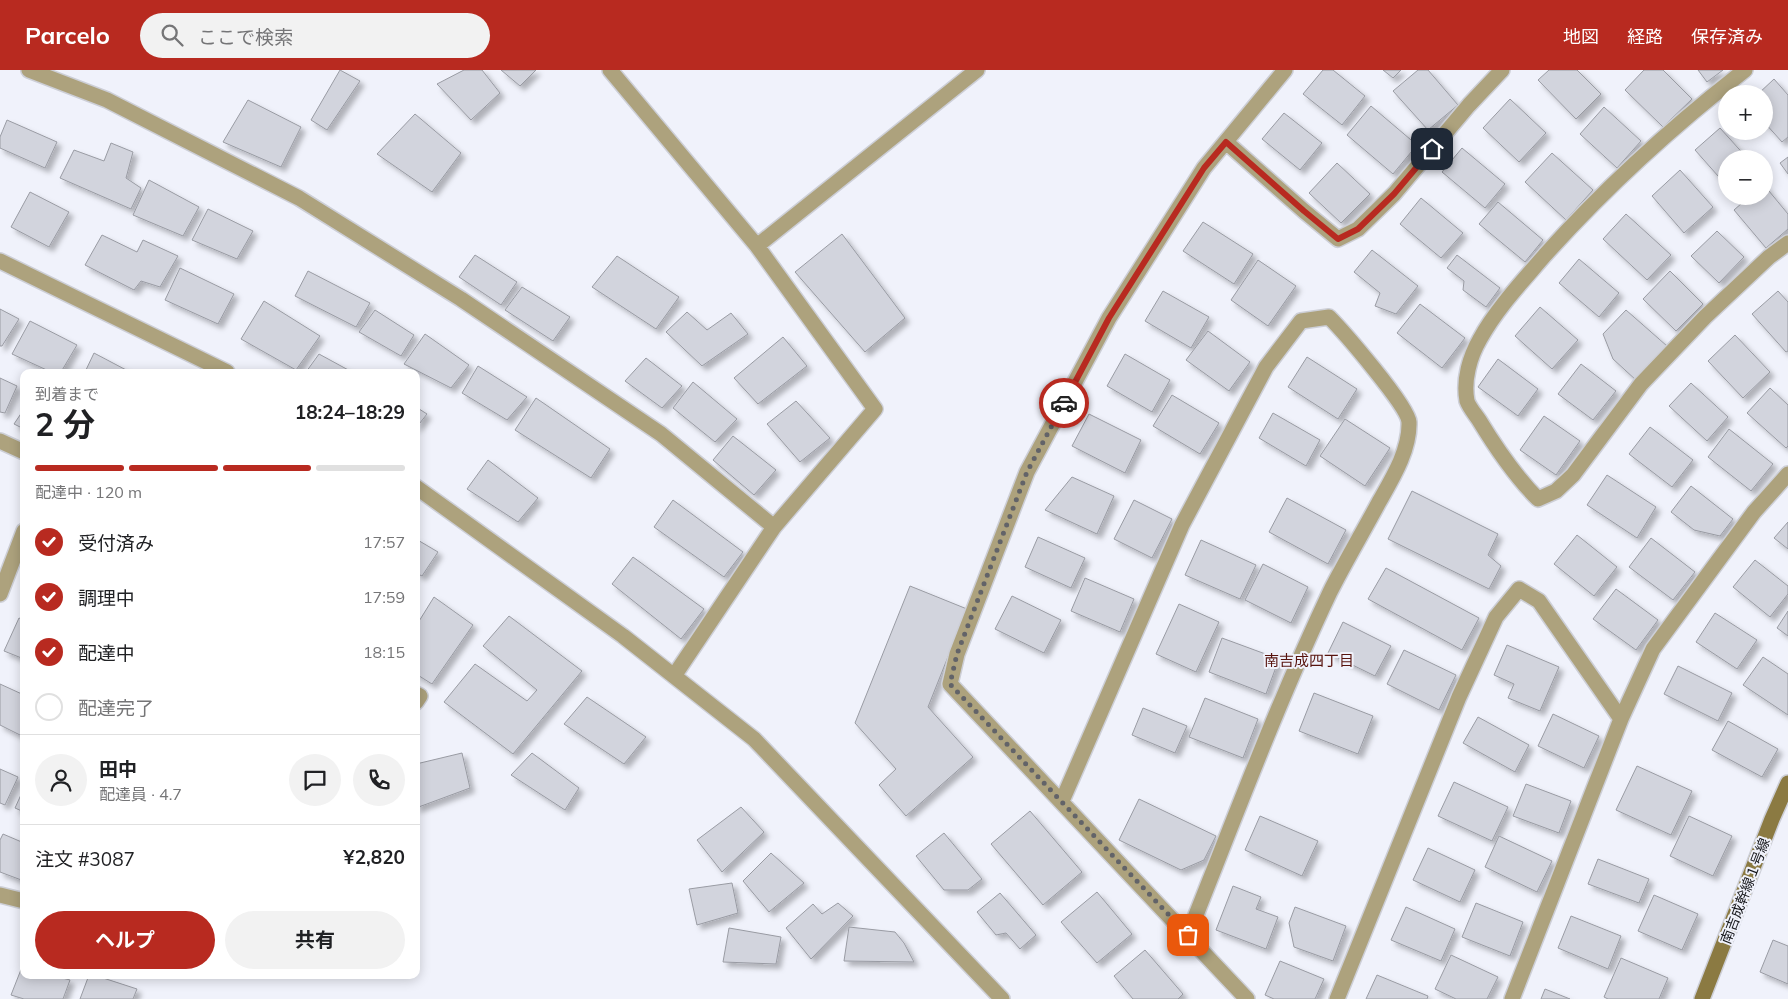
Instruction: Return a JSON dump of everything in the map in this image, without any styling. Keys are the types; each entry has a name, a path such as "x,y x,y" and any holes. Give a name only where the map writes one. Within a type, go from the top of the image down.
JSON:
{"street":[{"path":"29,70 108,100 299,198 461,299 661,434 774,528"},
{"path":"610,70 757,246 875,408 774,528 674,676"},
{"path":"757,246 977,70"},
{"path":"1247,999 950,684 955,662 1027,472 1109,318 1204,168 1285,70"},
{"path":"1226,142 1338,239 1358,229 1394,194 1469,105 1502,70"},
{"path":"1745,70 1696,108 1640,158 1573,224 1508,297 1480,339 1467,372 1467,402 1521,482 1538,499 1556,491 1573,475 1641,384 1705,317 1788,243"},
{"path":"0,261 221,369"},
{"path":"1062,801 1182,525 1266,367 1301,321 1329,317 1394,394 1409,420 1407,440 1393,477 1331,591 1290,682 1188,935"},
{"path":"0,441 20,450"},
{"path":"1512,999 1621,719 1653,649 1754,512 1788,474"},
{"path":"420,490 623,636 754,739 1002,999"},
{"path":"0,594 20,542"},
{"path":"1338,999 1459,697 1496,618 1518,590 1539,601 1621,719"},
{"name":"南吉成幹線１号線","path":"1702,999 1788,782"},
{"path":"0,896 20,900"}],"building":[{"path":"340,70 360,81 327,130 311,120"},
{"path":"464,70 482,70 500,93 471,120 437,84"},
{"path":"501,70 536,70 520,86"},
{"path":"1323,70 1333,70 1365,96 1342,125 1303,94"},
{"path":"1383,70 1401,70 1393,78"},
{"path":"1418,70 1428,70 1458,105 1428,130 1393,91"},
{"path":"1549,70 1577,70 1601,94 1576,119 1538,80"},
{"path":"1644,70 1663,70 1692,99 1663,127 1625,90"},
{"path":"1698,70 1723,70 1707,82"},
{"path":"1774,79 1788,95 1788,137 1782,142 1773,132 1773,85 1768,85"},
{"path":"1510,99 1546,133 1519,162 1483,128"},
{"path":"248,100 301,127 281,167 223,142"},
{"path":"1371,106 1417,145 1393,174 1347,135"},
{"path":"1604,107 1641,141 1617,168 1580,134"},
{"path":"1284,113 1322,143 1300,170 1262,139"},
{"path":"415,114 461,153 432,192 377,154"},
{"path":"7,120 57,142 45,168 0,148 0,137"},
{"path":"1718,130 1718,140 1731,140 1740,150 1718,150 1718,176 1695,150"},
{"path":"111,143 133,152 126,178 141,188 131,209 60,178 74,150 104,161"},
{"path":"1462,148 1505,184 1485,208 1442,172"},
{"path":"1552,153 1593,190 1566,220 1525,182"},
{"path":"1788,157 1788,174 1780,163"},
{"path":"1337,163 1370,194 1341,223 1309,193"},
{"path":"1680,170 1713,207 1684,233 1652,196"},
{"path":"149,180 199,207 183,236 133,215"},
{"path":"30,192 69,212 49,247 11,227"},
{"path":"1773,196 1788,214 1788,229 1766,248 1734,210 1740,205 1773,205"},
{"path":"1421,198 1463,233 1441,258 1400,224"},
{"path":"1498,202 1543,240 1525,262 1479,224"},
{"path":"208,209 253,231 237,259 192,240"},
{"path":"1626,214 1671,255 1647,280 1603,239"},
{"path":"1203,222 1253,254 1234,284 1183,251"},
{"path":"1717,231 1744,257 1719,283 1691,256"},
{"path":"842,234 905,318 865,352 795,272"},
{"path":"102,235 137,252 143,240 178,256 160,287 141,281 134,290 85,265"},
{"path":"1372,250 1418,286 1396,314 1375,306 1380,293 1354,272"},
{"path":"475,255 517,282 501,305 459,277"},
{"path":"1457,255 1500,288 1486,307 1463,290 1464,281 1447,268"},
{"path":"617,256 679,297 656,329 592,287"},
{"path":"1579,259 1619,293 1599,317 1559,283"},
{"path":"1258,260 1296,286 1268,326 1231,300"},
{"path":"180,268 234,294 218,324 165,300"},
{"path":"308,271 370,303 356,327 295,296"},
{"path":"1670,271 1703,304 1676,331 1643,299"},
{"path":"522,287 570,317 553,341 505,310"},
{"path":"1163,291 1209,317 1191,348 1145,321"},
{"path":"1778,291 1788,302 1788,351 1786,352 1752,314"},
{"path":"264,301 320,336 297,369 241,339"},
{"path":"1420,304 1465,338 1442,368 1397,333"},
{"path":"1540,307 1578,340 1552,369 1515,336"},
{"path":"0,309 19,319 2,346 0,346"},
{"path":"375,310 414,335 401,356 359,332"},
{"path":"1626,310 1667,346 1637,381 1613,359 1603,334"},
{"path":"687,312 707,330 731,313 748,334 702,366 666,332"},
{"path":"30,321 77,345 63,369 44,369 12,354"},
{"path":"1208,331 1250,362 1229,391 1186,360"},
{"path":"425,334 469,365 451,388 420,372 420,369 414,369 404,364"},
{"path":"1735,335 1770,372 1743,398 1708,361"},
{"path":"783,337 807,366 758,404 734,378"},
{"path":"94,353 124,369 86,369"},
{"path":"319,354 346,369 308,369"},
{"path":"1125,354 1170,380 1152,412 1107,386"},
{"path":"1307,357 1357,389 1338,419 1288,387"},
{"path":"646,358 682,386 662,408 625,381"},
{"path":"1498,359 1538,389 1518,416 1478,387"},
{"path":"1581,364 1616,391 1593,420 1558,394"},
{"path":"478,366 527,397 507,420 462,393"},
{"path":"0,378 17,386 5,413 0,412"},
{"path":"693,382 737,419 715,442 673,408"},
{"path":"1691,383 1728,417 1707,441 1669,406"},
{"path":"1770,388 1788,405 1788,446 1786,448 1747,413"},
{"path":"1172,395 1219,423 1200,454 1153,426"},
{"path":"536,398 610,449 591,478 515,430"},
{"path":"796,401 830,438 800,462 767,424"},
{"path":"420,410 427,414 420,423"},
{"path":"1273,413 1320,440 1306,466 1259,438"},
{"path":"1089,414 1141,440 1125,473 1072,446"},
{"path":"20,415 20,427 14,424"},
{"path":"1544,416 1580,441 1556,475 1520,450"},
{"path":"1345,419 1390,448 1365,486 1320,456"},
{"path":"1650,427 1693,460 1672,487 1629,454"},
{"path":"1729,429 1773,464 1751,491 1708,457"},
{"path":"733,436 776,470 754,495 713,460"},
{"path":"488,460 538,498 518,522 467,489"},
{"path":"1607,475 1656,507 1637,538 1587,505"},
{"path":"1072,477 1114,496 1097,534 1045,510"},
{"path":"1691,486 1733,519 1720,536 1694,530 1671,512"},
{"path":"1412,491 1498,534 1488,555 1501,566 1489,589 1388,539"},
{"path":"1287,498 1346,530 1328,564 1269,532"},
{"path":"673,500 743,552 724,577 654,527"},
{"path":"1134,500 1172,519 1152,558 1114,539"},
{"path":"1788,522 1788,549 1774,538"},
{"path":"1577,535 1617,567 1594,596 1554,564"},
{"path":"1038,537 1085,558 1071,588 1025,567"},
{"path":"1651,538 1695,572 1673,600 1629,567"},
{"path":"1201,540 1256,565 1240,599 1185,575"},
{"path":"420,541 438,552 422,576 420,575"},
{"path":"633,557 704,609 681,639 612,584"},
{"path":"1755,560 1788,586 1788,594 1770,617 1733,587"},
{"path":"1263,564 1308,587 1291,623 1245,600"},
{"path":"1386,568 1479,618 1462,650 1368,599"},
{"path":"1085,578 1134,599 1120,632 1071,611"},
{"path":"910,586 967,609 928,707 973,757 906,816 879,785 896,769 855,723"},
{"path":"1616,589 1658,620 1636,650 1593,619"},
{"path":"1012,596 1061,620 1044,653 995,629"},
{"path":"434,597 473,625 432,684 420,676 420,620"},
{"path":"1179,604 1219,622 1196,672 1156,654"},
{"path":"1788,611 1788,636 1777,628"},
{"path":"1715,613 1757,640 1737,669 1696,642"},
{"path":"509,616 582,671 513,754 444,702 475,664 527,701 537,690 483,646"},
{"path":"19,618 20,618 20,657 4,651"},
{"path":"1343,622 1391,646 1375,676 1328,653"},
{"path":"1222,638 1279,659 1266,694 1209,672"},
{"path":"1507,645 1559,667 1540,711 1508,698 1514,684 1494,675"},
{"path":"1404,650 1456,675 1439,710 1387,684"},
{"path":"1763,657 1788,674 1788,715 1743,685"},
{"path":"1678,666 1732,693 1718,721 1664,694"},
{"path":"0,684 20,693 20,735 0,725"},
{"path":"1314,693 1373,716 1358,754 1299,731"},
{"path":"587,697 646,737 624,764 564,724"},
{"path":"1205,698 1258,719 1243,758 1189,737"},
{"path":"1143,708 1187,726 1175,753 1132,735"},
{"path":"1553,714 1599,736 1584,768 1538,746"},
{"path":"1478,717 1529,745 1515,772 1463,743"},
{"path":"1728,721 1778,749 1762,777 1712,750"},
{"path":"462,753 470,788 420,807 420,763"},
{"path":"532,753 579,788 565,810 511,775"},
{"path":"1637,766 1692,791 1671,835 1616,810"},
{"path":"0,769 18,777 5,805 0,803"},
{"path":"1454,782 1508,807 1492,841 1438,816"},
{"path":"1526,784 1571,801 1559,833 1513,816"},
{"path":"20,797 20,810 15,808"},
{"path":"1139,799 1216,836 1204,860 1181,870 1119,840"},
{"path":"741,807 764,832 722,872 697,840"},
{"path":"1030,811 1082,872 1043,905 991,844"},
{"path":"1260,816 1318,841 1302,876 1245,850"},
{"path":"1689,816 1732,836 1713,876 1670,856"},
{"path":"944,833 982,879 968,890 944,890 916,856"},
{"path":"3,834 20,841 20,880 0,872 0,840"},
{"path":"1499,836 1552,861 1537,892 1485,867"},
{"path":"1428,848 1475,870 1460,902 1413,880"},
{"path":"771,853 804,883 769,912 743,881"},
{"path":"1598,859 1649,879 1639,903 1588,884"},
{"path":"732,883 738,913 697,925 689,889"},
{"path":"1233,886 1261,897 1256,909 1278,917 1266,949 1216,930"},
{"path":"1097,892 1132,934 1097,963 1061,922"},
{"path":"1000,893 1036,935 1020,949 1006,933 996,935 977,912"},
{"path":"1654,895 1698,914 1682,950 1638,931"},
{"path":"838,903 853,916 811,959 786,928 813,904 822,914"},
{"path":"1476,903 1523,922 1510,956 1462,937"},
{"path":"1295,907 1346,926 1333,961 1294,947 1289,923"},
{"path":"1406,907 1455,929 1441,961 1391,940"},
{"path":"1571,916 1621,936 1608,969 1558,948"},
{"path":"849,927 895,932 904,943 914,962 844,961"},
{"path":"729,928 781,937 776,964 723,962"},
{"path":"1773,940 1788,946 1788,984 1760,972"},
{"path":"1145,950 1183,994 1178,999 1133,999 1114,976"},
{"path":"1451,955 1498,977 1487,999 1456,999 1435,989"},
{"path":"1621,958 1668,978 1659,999 1608,999 1604,997"},
{"path":"1280,961 1324,979 1315,999 1274,999 1265,995"},
{"path":"20,972 20,979 70,980 63,999 24,999 11,995"},
{"path":"1377,975 1428,996 1427,999 1366,999"},
{"path":"88,979 106,979 137,989 133,999 80,999"},
{"path":"1545,989 1570,999 1541,999"}],"way so far":[{"path":"1064,403 1027,472 957,654 950,684 1188,935"}],"district":[{"name":"南吉成四丁目","path":"1309,661"}],"route":[{"path":"1064,403 1109,318 1204,168 1226,142 1338,239 1358,229 1394,194 1432,149"}]}
